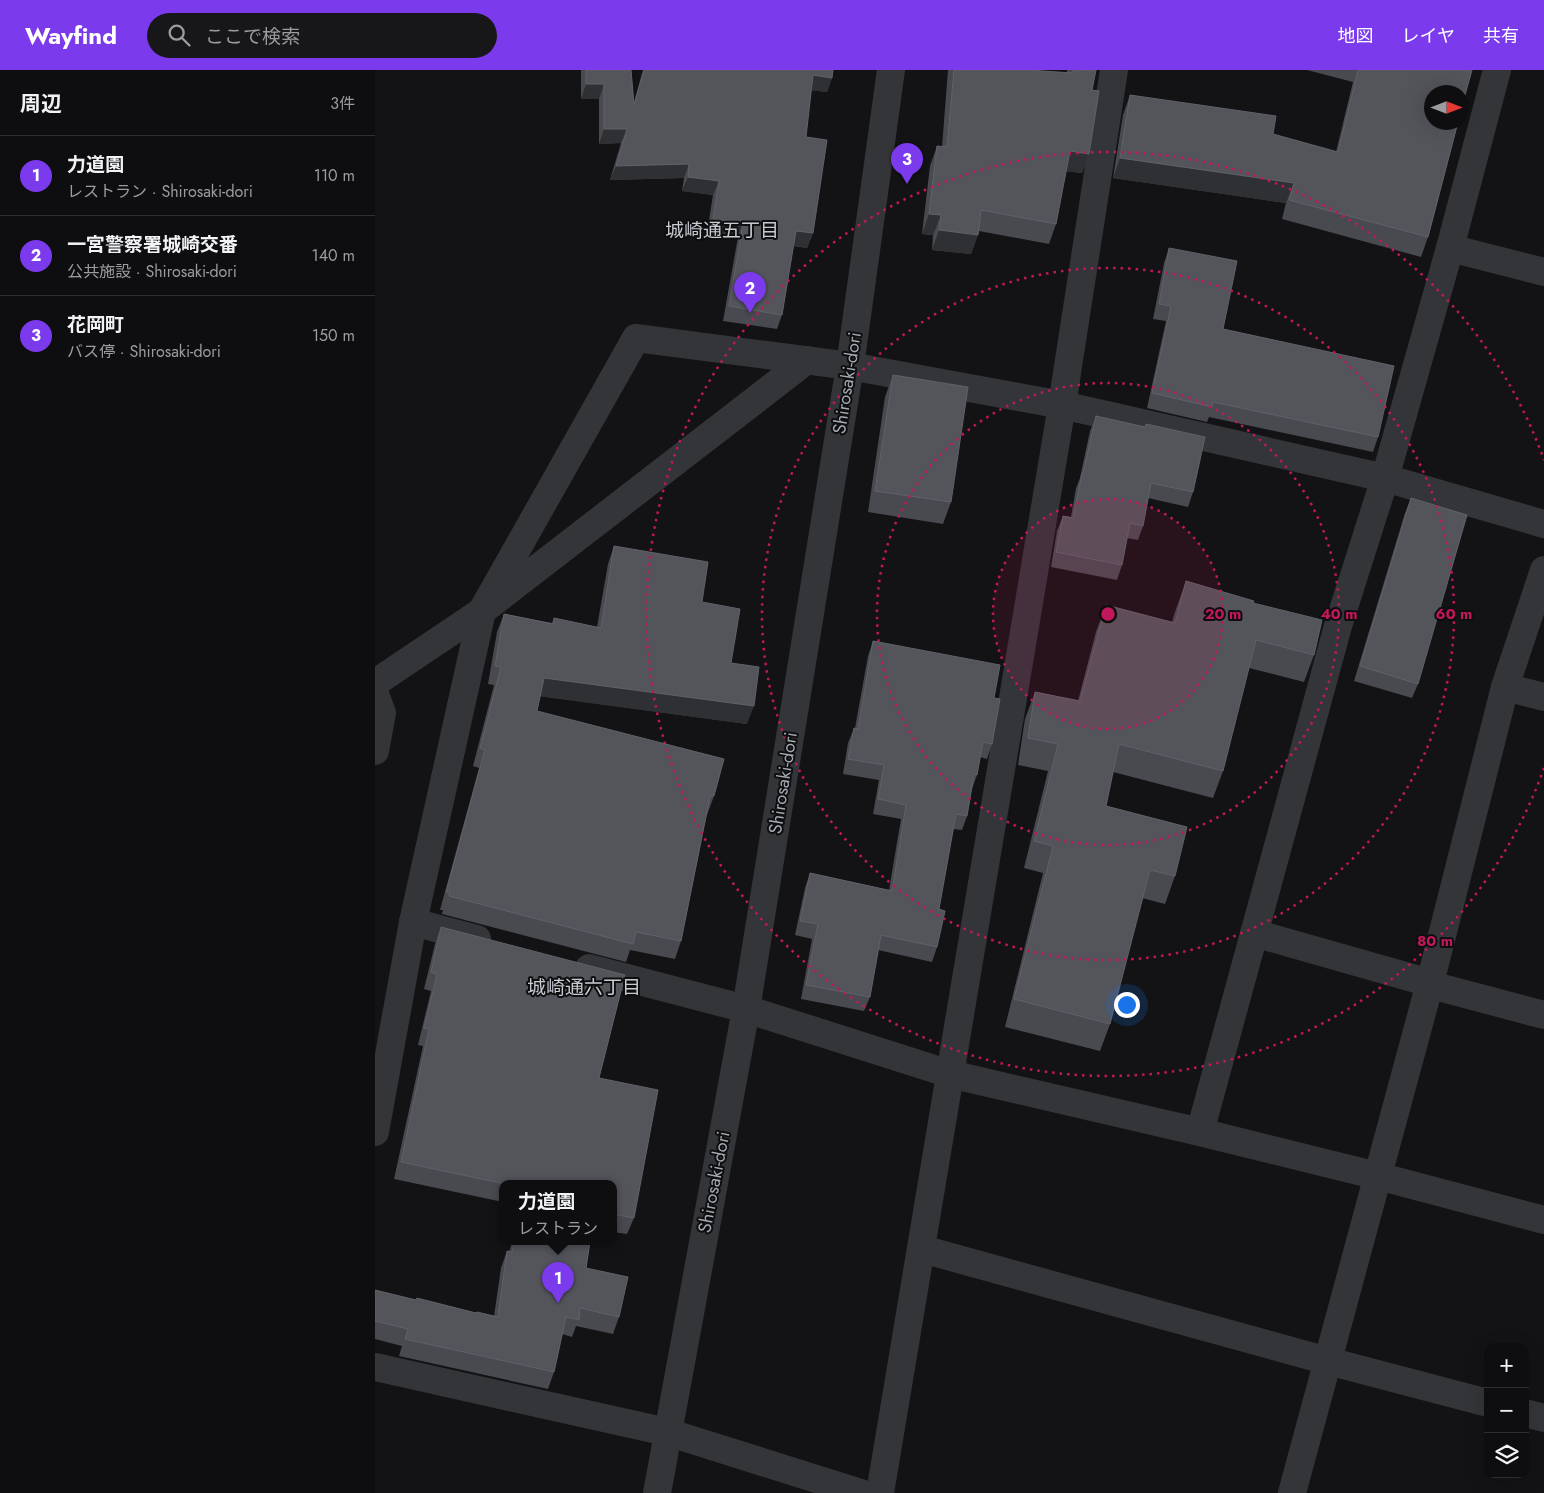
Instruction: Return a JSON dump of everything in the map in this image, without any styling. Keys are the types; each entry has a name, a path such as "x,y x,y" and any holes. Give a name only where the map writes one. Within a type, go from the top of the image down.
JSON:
{"street":[{"name":"Shirosaki-dori","path":"657,1493 747,1009 850,366 891,70"},
{"path":"880,1493 1062,404 1114,70"},
{"path":"1201,1132 1337,626 1385,478 1450,248 1497,70"},
{"path":"1450,248 1544,272"},
{"path":"375,1132 413,922 482,611 636,338 850,366 1062,404 1385,478 1544,524"},
{"path":"375,683 482,611 807,360"},
{"path":"1292,1493 1430,983 1505,687 1544,570"},
{"path":"1505,687 1544,697"},
{"path":"375,694 381,713 375,751"},
{"path":"413,922 499,944"},
{"path":"1254,933 1544,1016"},
{"path":"565,962 747,1009 950,1074 1201,1132 1544,1220"},
{"path":"922,1249 1484,1402"},
{"path":"375,1367 667,1432 861,1493"},
{"path":"1529,1414 1544,1418"}],"building":[{"path":"586,70 631,70 634,105 644,70 833,70 832,78 813,75 806,137 827,140 813,233 796,231 782,315 729,306 743,223 713,219 719,181 688,177 689,164 616,166 627,129 604,129 604,84 586,84"},
{"path":"954,70 1029,70 1072,73 1073,70 1096,70 1092,90 1099,91 1089,154 1070,151 1056,224 981,210 978,235 939,230 941,215 929,214 937,146 947,147"},
{"path":"1358,70 1472,70 1468,85 1424,85 1424,130 1456,130 1428,237 1289,200 1294,183 1120,158 1130,95 1276,116 1273,134 1338,152"},
{"path":"1169,248 1237,261 1223,329 1394,366 1378,437 1213,402 1212,407 1152,393 1171,306 1159,304"},
{"path":"893,375 968,387 951,502 875,491"},
{"path":"1096,416 1145,427 1146,424 1205,437 1193,492 1151,483 1143,526 1130,523 1122,565 1056,552 1063,516 1073,518"},
{"path":"1411,498 1467,515 1418,684 1360,666"},
{"path":"614,546 708,562 702,602 740,609 731,663 759,667 754,706 544,678 537,711 724,759 714,796 710,796 681,941 636,932 633,944 449,896 450,892 446,892 485,750 480,748 501,667 495,666 504,614 553,624 554,618 601,628"},
{"path":"1186,581 1254,601 1253,603 1322,620 1314,655 1256,640 1223,771 1119,744 1106,806 1187,827 1175,876 1150,870 1110,1024 1014,999 1053,846 1034,841 1058,744 1028,738 1035,692 1080,701 1106,605 1175,623"},
{"path":"873,641 1000,665 994,698 1000,699 992,744 983,742 977,775 974,774 967,816 956,814 939,909 945,911 937,947 881,935 870,997 806,985 818,924 800,921 810,873 892,891 906,805 878,799 884,765 848,759 854,728 858,729"},
{"path":"441,927 625,975 599,1078 658,1090 634,1218 617,1215 617,1180 499,1180 499,1183 401,1162 429,1029 424,1028 437,974 431,972"},
{"path":"513,1245 590,1245 586,1268 628,1277 619,1317 580,1308 579,1320 566,1317 554,1372 405,1339 408,1329 375,1321 375,1290 498,1317 507,1251 512,1252"}],"place":[{"name":"花岡町","path":"907,184"},
{"name":"一宮警察署城崎交番","path":"750,313"},
{"name":"力道園","path":"558,1303"}],"district":[{"name":"城崎通五丁目","path":"722,230"},
{"name":"城崎通六丁目","path":"584,987"}]}
